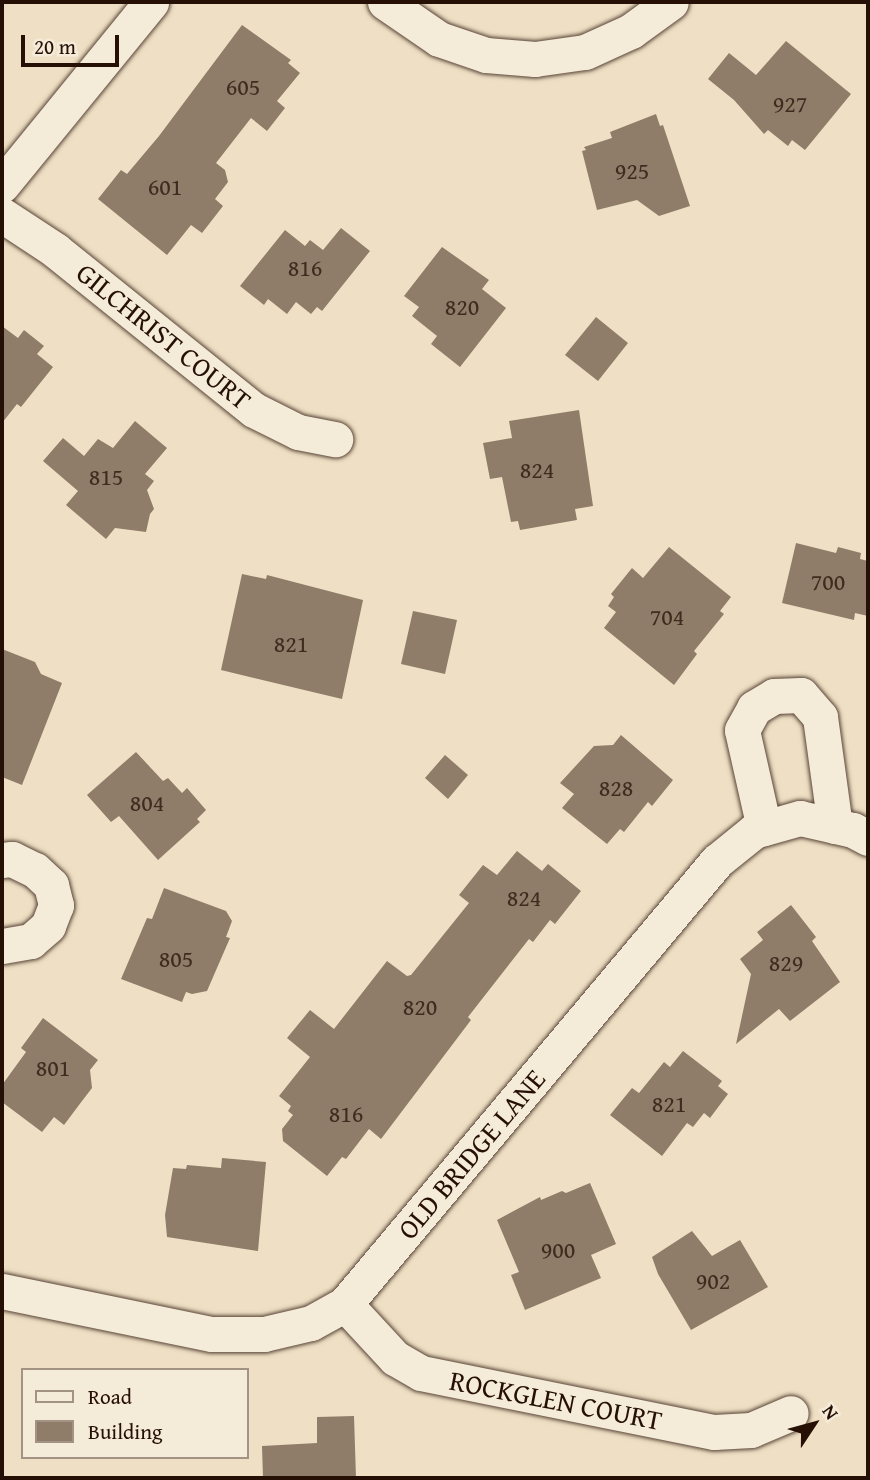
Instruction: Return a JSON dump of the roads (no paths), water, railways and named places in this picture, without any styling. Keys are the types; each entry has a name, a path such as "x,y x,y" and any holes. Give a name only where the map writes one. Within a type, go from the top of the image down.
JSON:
{"street":[{"path":"2,185 151,2"},
{"path":"385,2 439,38 486,55 536,59 585,52 631,31 671,2"},
{"name":"GILCHRIST COURT","path":"2,215 55,250 254,410 298,432 335,439"},
{"path":"764,828 742,730 754,708 774,695 800,695 820,717 835,826"},
{"name":"OLD BRIDGE LANE","path":"2,1291 212,1334 264,1334 311,1323 345,1304 717,861 754,831 800,818 835,826 868,838"},
{"path":"2,860 12,859 35,870 51,885 56,905 48,926 31,940 2,946"},
{"name":"ROCKGLEN COURT","path":"345,1304 395,1358 421,1373 714,1432 751,1430 791,1413"}]}
